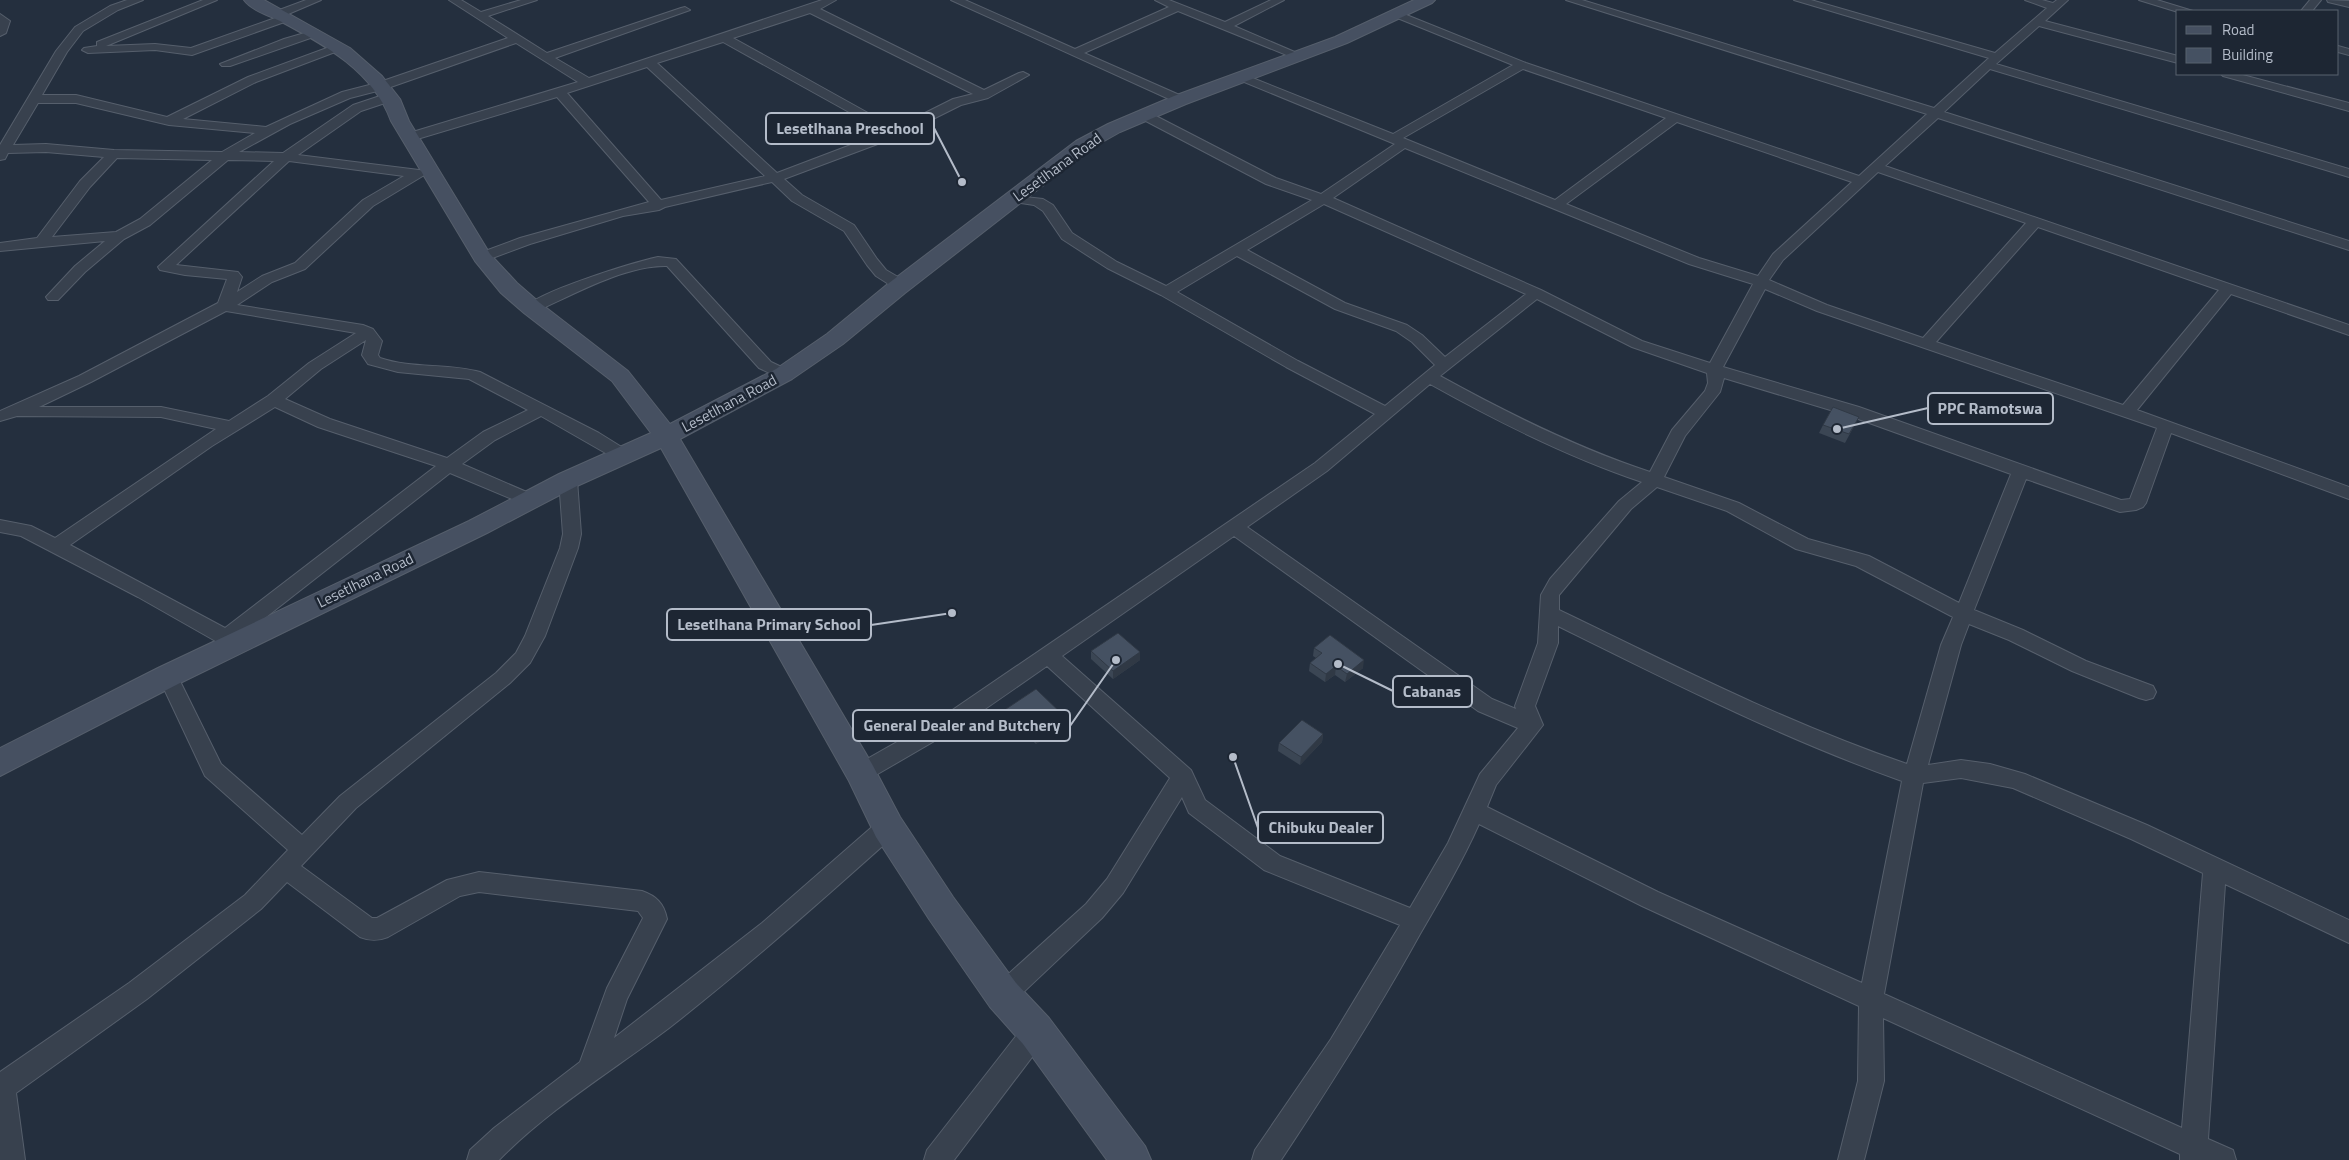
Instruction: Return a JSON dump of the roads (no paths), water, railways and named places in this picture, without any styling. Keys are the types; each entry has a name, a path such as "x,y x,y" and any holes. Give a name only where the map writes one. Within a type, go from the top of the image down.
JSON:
{"street":[{"path":"2,152 20,126 33,99 54,65 79,29 117,4 138,0"},
{"path":"54,65 212,0"},
{"path":"252,0 315,33 339,48 386,92 410,137 427,175 482,257 508,288 620,376 666,436 861,773 888,827 941,908 1003,994 1036,1031 1131,1160"},
{"path":"88,50 155,47 192,52 282,16 316,0"},
{"path":"454,0 588,83"},
{"path":"478,16 532,0"},
{"path":"410,137 588,83 811,9 831,0"},
{"path":"956,0 1077,52 1180,100"},
{"path":"1160,0 1298,56"},
{"path":"1226,26 1279,0"},
{"name":"Lesetlhana Road","path":"0,763 233,640 530,500 568,480 666,436 784,374 834,339 1082,145 1114,128 1180,100 1341,40 1427,0"},
{"path":"1571,0 1936,113 2349,246"},
{"path":"1799,0 2349,173"},
{"path":"2030,0 2059,3"},
{"path":"2144,0 2184,10"},
{"path":"2307,10 2316,0"},
{"path":"2332,0 2349,4"},
{"path":"1533,725 1525,706 1548,643 1550,595 1557,584 1625,505 1654,481 1678,434 1712,392 1716,383 1716,368 1761,282 1778,257 1992,61 2059,3"},
{"path":"1077,52 1179,7"},
{"path":"811,9 984,95"},
{"path":"546,57 686,10"},
{"path":"1399,14 1522,65 1861,181"},
{"path":"0,17 5,21 0,33"},
{"path":"2037,22 2176,59"},
{"path":"226,64 315,33"},
{"path":"723,37 896,134"},
{"path":"224,306 235,277 233,275 185,272 166,267 286,157 357,108 386,92 517,39"},
{"path":"169,121 260,75 296,60 339,48"},
{"path":"649,62 731,139 777,177 804,203 849,228 872,262 881,273 893,280 897,288"},
{"path":"1166,292 1323,199 1398,142 1522,65"},
{"path":"482,257 620,213 659,206 777,177 896,134 957,102 984,95 1023,74"},
{"path":"2231,75 2349,107"},
{"path":"1241,77 1694,261 1761,282 1822,308 2166,425 2349,493"},
{"path":"54,297 80,269 119,236 145,222 227,154 305,112 346,95 386,92"},
{"path":"559,92 659,206"},
{"path":"33,99 76,98 169,121 270,131"},
{"path":"1146,116 1271,181 1323,199 1536,293 1637,344 1671,357 1716,368 1853,411 2108,502 2130,506 2137,503 2166,425"},
{"path":"1557,205 1674,118"},
{"path":"2,152 71,149 114,154 227,154 286,157 427,175"},
{"path":"42,241 85,184 114,154"},
{"path":"1876,167 2349,330"},
{"path":"7,414 85,379 224,306 267,279 300,266 368,203 401,182 427,175"},
{"path":"1012,198 1038,202 1048,208 1068,236 1112,265 1166,292 1292,364 1386,413"},
{"path":"1926,344 2034,223"},
{"path":"0,247 42,241 119,236"},
{"path":"1236,250 1334,303 1386,321 1407,331 1428,347 1444,365"},
{"path":"532,308 594,281 647,264 671,262 765,365 784,374"},
{"path":"2127,412 2228,288"},
{"path":"861,773 955,719 1321,466 1429,377 1536,293"},
{"path":"224,306 249,312 358,328 368,332 374,341 370,354 374,361 391,367 453,370 474,375 592,437 622,455"},
{"path":"56,546 230,426 274,400 315,366 368,332"},
{"path":"1429,377 1537,433 1601,462 1732,508 1807,546 1862,561 1964,614 2029,641 2079,666 2146,692"},
{"path":"274,400 324,423 449,465 474,478 530,500"},
{"path":"0,526 24,530 233,640 415,490 489,436 540,410"},
{"path":"7,414 161,412 230,426"},
{"path":"1851,1160 1871,1081 1871,999 1914,776 1951,646 2020,471"},
{"path":"12,1160 1,1087 138,991 253,902 348,802 503,678 523,658 535,636 570,548 572,534 568,480"},
{"path":"1235,526 1485,705 1533,725"},
{"path":"1550,614 1706,690 1831,746 1914,776 1961,769 1990,773 2017,780 2140,832 2349,932"},
{"path":"1048,655 1183,776 1197,806 1272,863 1416,921"},
{"path":"168,676 214,770 302,849"},
{"path":"1264,1160 1340,1048 1416,921 1457,849 1488,780 1533,725"},
{"path":"1003,994 1094,911 1115,886 1183,776"},
{"path":"1474,811 1650,899 1871,999 2193,1153 2222,1160"},
{"path":"480,1160 503,1137 770,931 888,827"},
{"path":"286,868 368,929 380,929 455,887 479,882 642,901 650,905 655,913 655,919 616,996 589,1072"},
{"path":"2193,1153 2215,868"},
{"path":"937,1160 1036,1031"}],"place":[{"name":"Lesetlhana Preschool","path":"962,182"},
{"name":"PPC Ramotswa","path":"1837,429"},
{"name":"Lesetlhana Primary School","path":"952,613"},
{"name":"General Dealer and Butchery","path":"1116,660"},
{"name":"Cabanas","path":"1338,664"},
{"name":"Chibuku Dealer","path":"1233,757"}]}
